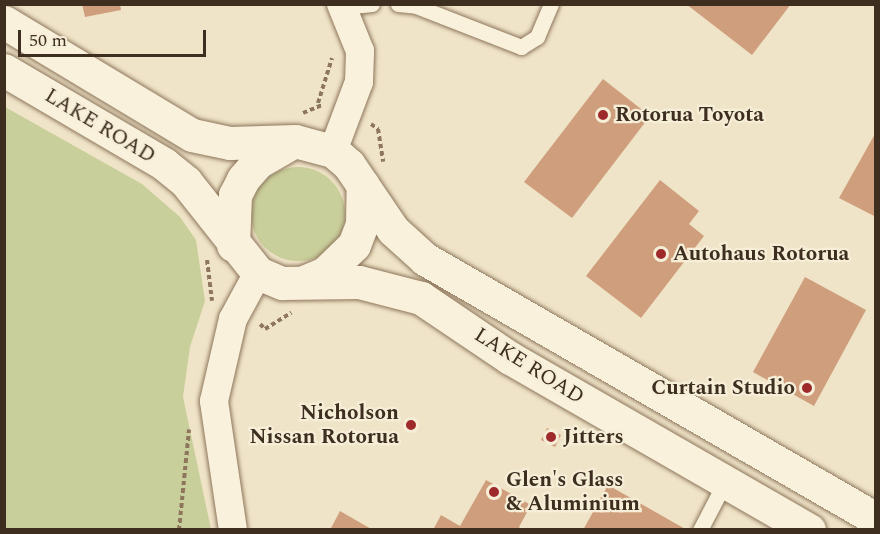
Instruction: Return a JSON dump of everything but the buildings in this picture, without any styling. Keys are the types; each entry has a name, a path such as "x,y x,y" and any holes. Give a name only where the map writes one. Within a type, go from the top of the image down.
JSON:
{"main road":[{"name":"LAKE ROAD","path":"4,22 192,135 230,143 296,128"},
{"name":"LAKE ROAD","path":"4,70 164,164 186,182 219,248"},
{"path":"296,128 375,179 354,245 302,297 219,248 235,195 243,179 258,162 296,128"},
{"name":"LAKE ROAD","path":"375,179 393,230 425,259 876,519"},
{"name":"LAKE ROAD","path":"302,297 359,282 421,298 510,358 809,530"},
{"name":"LAKE ROAD","path":"811,483 838,518 857,530"}],"street":[{"path":"333,151 359,82 360,51 342,6"},
{"path":"233,530 214,400 233,319 258,273"}],"lane":[{"path":"342,6 372,4"},
{"path":"398,4 416,6 520,47 537,38 545,7"},
{"path":"700,530 725,482"}],"path":[{"path":"296,128 318,103 333,54"},
{"path":"318,103 324,106"},
{"path":"373,124 375,179"},
{"path":"210,308 219,248"},
{"path":"261,325 265,329 302,297"},
{"path":"179,530 190,417"}],"green space":[{"path":"5,107 142,184 180,217 196,240 205,301 190,347 183,397 211,529 5,529"},
{"path":"298,167 316,171 331,181 341,196 345,214 341,232 331,247 316,257 298,261 280,257 265,247 255,232 251,214 255,196 265,181 280,171"}],"place":[{"name":"Rotorua Toyota","path":"603,115"},
{"name":"Autohaus Rotorua","path":"661,254"},
{"name":"Curtain Studio","path":"807,388"},
{"name":"Nicholson Nissan Rotorua","path":"411,425"},
{"name":"Jitters","path":"551,437"},
{"name":"Glen's Glass & Aluminium","path":"494,492"}]}
